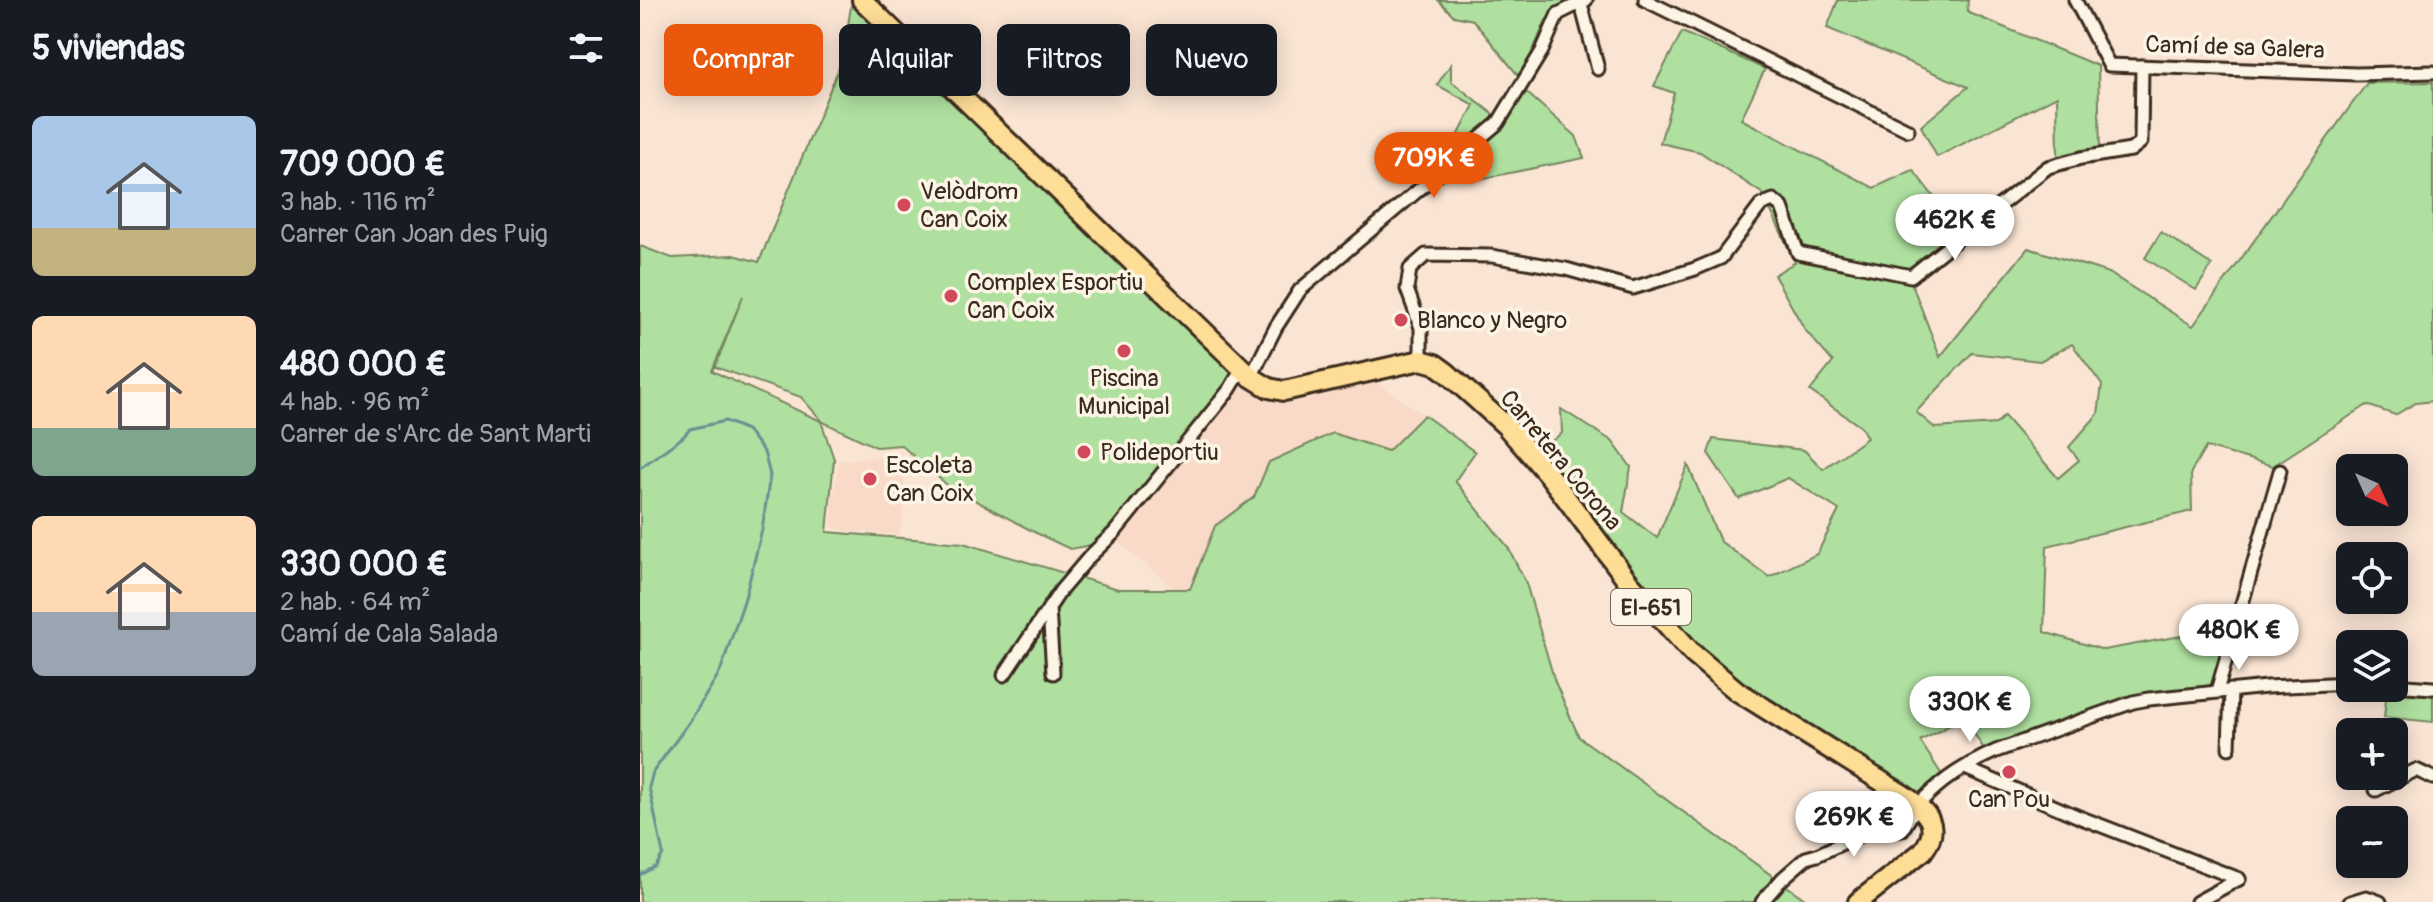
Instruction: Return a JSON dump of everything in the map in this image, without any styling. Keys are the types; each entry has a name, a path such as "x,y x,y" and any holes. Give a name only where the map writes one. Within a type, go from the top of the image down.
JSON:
{"main road":[{"path":"862,0 1247,373 1269,388 1284,391 1421,360"},
{"name":"Carretera Corona","path":"1421,360 1435,364 1446,372 1498,417 1551,478 1628,581 1692,653 1737,691 1918,805"},
{"path":"1858,902 1914,860 1930,842 1931,823 1918,805"}],"street":[{"path":"1645,0 1908,130"},
{"name":"Camí de sa Galera","path":"2075,0 2109,65 2356,74 2433,72"},
{"path":"1004,675 1049,607 1090,556 1114,533 1230,389 1247,373 1300,290 1498,123 1542,51 1558,14 1583,2 1598,69"},
{"path":"1421,360 1421,328 1407,289 1410,269 1426,255 1492,256 1566,269 1633,288 1721,258 1761,205 1773,200 1782,207 1798,253 1911,276 2048,167 2131,150 2141,142 2142,66"},
{"path":"2217,691 2280,471"},
{"path":"1049,607 1053,673"},
{"path":"1762,902 1806,858 1870,830 1902,830 1918,805 1939,786 1996,751 2133,702 2217,691 2336,684"},
{"path":"2408,686 2433,688"},
{"path":"2229,748 2231,690"},
{"path":"1965,768 2079,817 2239,879 2197,902"},
{"path":"2408,774 2416,770 2433,778"},
{"path":"2350,902 2366,897 2380,902"}],"shaded area":[{"path":"1251,363 1270,377 1296,384 1354,367 1424,415 1388,451 1333,433 1269,462 1254,497 1214,526 1191,589 1180,593 1106,532 1231,378"},
{"name":"Escoleta Can Coix","path":"903,456 905,505 899,535 844,531 831,526 839,460"}],"green space":[{"path":"1438,0 1572,0 1546,20 1521,79 1473,20 1454,16"},
{"path":"1838,0 1968,0 1967,12 2098,66 2100,152 2058,159 2057,96 1937,157 1921,126 1968,87 1827,28"},
{"path":"851,6 876,24 848,24"},
{"path":"1682,32 1765,69 1741,119 1874,188 1913,170 1958,228 1907,271 1940,357 2028,248 2109,273 2193,326 2367,83 2433,82 2433,401 2416,403 2395,415 2367,405 2273,466 2206,447 2191,472 2192,511 2047,546 2044,632 2104,650 2230,627 2214,685 2141,694 1984,749 1964,718 1920,741 1942,775 1919,797 1773,708 1697,650 1632,579 1521,433 1532,424 1548,444 1562,433 1561,409 1612,441 1631,467 1623,512 1657,538 1688,465 1720,541 1769,577 1817,554 1839,510 1788,478 1739,499 1708,453 1713,439 1804,450 1823,469 1867,438 1861,427 1810,391 1833,362 1805,330 1774,275 1795,262 1763,194 1700,152 1660,143 1674,93 1654,86","holes":["2072,344 2102,385 2098,414 2069,447 2079,460 2058,478 2004,416 1996,424 1935,428 1916,412 1972,353 2040,361"]},
{"path":"1451,64 1451,81 1498,118 1458,153 1458,136 1474,105 1437,85"},
{"path":"839,68 839,96 950,96 1231,368 1231,378 1096,544 1070,549 947,485 901,445 876,447 823,422 801,397 715,367 743,296 712,371 821,421 834,459 827,532 963,543 1118,589 1190,589 1215,526 1254,497 1269,462 1333,433 1388,451 1424,415 1475,452 1455,481 1508,547 1526,583 1555,682 1579,737 1809,902 640,902 640,246 672,258 734,255 759,262"},
{"path":"1526,92 1576,136 1584,158 1470,181 1455,165 1505,124"},
{"path":"2161,232 2212,265 2196,290 2145,258"},
{"path":"2408,693 2433,696 2433,722 2384,717 2386,702 2408,702"}],"waterway":[{"path":"640,468 690,429 725,421 747,430 764,452 770,475 762,530 745,598 720,672 653,772 649,787 663,854 656,866 640,875"}],"place":[{"name":"Velòdrom Can Coix","path":"904,205"},
{"name":"Complex Esportiu Can Coix","path":"951,296"},
{"name":"Blanco y Negro","path":"1401,320"},
{"name":"Piscina Municipal","path":"1124,351"},
{"name":"Polideportiu","path":"1084,452"},
{"name":"Escoleta Can Coix","path":"870,479"},
{"name":"Can Pou","path":"2009,772"}]}
